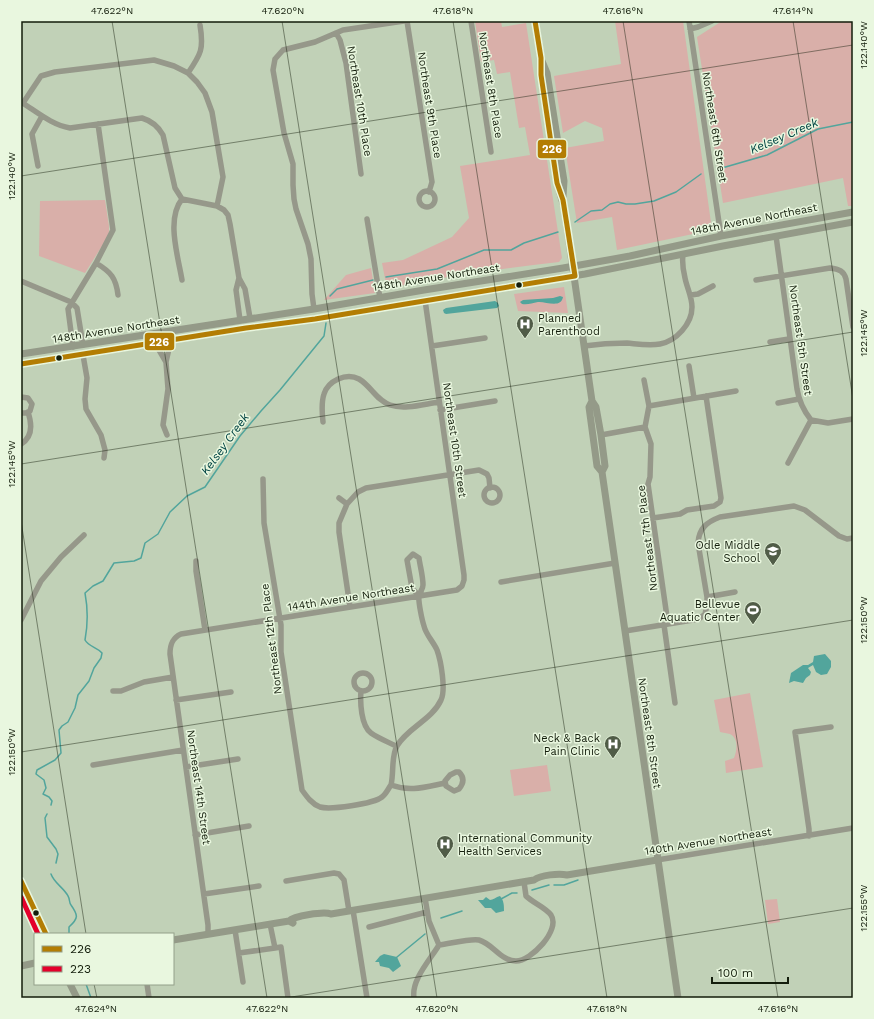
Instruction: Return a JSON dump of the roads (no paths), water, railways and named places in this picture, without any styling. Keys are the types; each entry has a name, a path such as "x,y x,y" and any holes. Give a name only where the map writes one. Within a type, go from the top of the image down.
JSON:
{"main road":[{"name":"Northeast 8th Street","path":"536,21 541,58 547,73 564,181 563,200 584,346 592,400 596,407 601,435 605,466 602,472"},
{"name":"148th Avenue Northeast","path":"21,354 158,334 573,266 721,236 853,212"},
{"name":"148th Avenue Northeast","path":"21,364 246,328 315,319 575,276 669,256 853,222"},
{"path":"669,256 670,250 688,243"},
{"path":"448,296 472,289 473,284 469,282"},
{"path":"246,328 261,323 262,319 258,317"},
{"path":"136,346 133,343 136,340 158,334"},
{"name":"Northeast 8th Street","path":"592,400 589,407 597,466 602,472 678,998"},
{"name":"140th Avenue Northeast","path":"174,940 289,921 293,923 328,917 331,914 351,910 524,882 562,874 567,875 657,860"},
{"path":"21,881 46,933"},
{"path":"21,966 34,964"},
{"path":"70,985 77,998"}],"street":[{"path":"314,309 311,259 308,244 294,199 292,185 293,164 284,133 273,70 275,60 282,50 315,42 344,30 404,21"},
{"name":"Northeast 9th Place","path":"407,21 432,182 430,192"},
{"name":"Northeast 8th Place","path":"471,21 491,152"},
{"name":"Northeast 6th Street","path":"689,21 721,236"},
{"path":"690,29 712,21"},
{"path":"188,73 198,59 201,50 202,40 200,25"},
{"name":"Northeast 10th Place","path":"336,33 340,40 346,63 361,174"},
{"path":"217,206 223,177 212,112 205,93 188,73 174,66 154,60 55,72 41,76 22,103 60,126 70,128 138,118 151,121 159,128 163,135 175,188 182,199 217,206 224,210 229,219 239,278 245,289 250,318"},
{"path":"38,166 32,134 42,116"},
{"path":"73,347 68,309 96,263 113,230 98,124"},
{"path":"182,199 175,212 174,222 174,232 182,280"},
{"path":"368,219 380,298"},
{"name":"Northeast 5th Street","path":"776,236 789,339 799,399 811,420"},
{"path":"584,346 604,343 662,344 672,339 682,331 689,320 692,308 691,295 685,279 683,254"},
{"path":"96,263 112,275 117,285 118,295"},
{"path":"756,280 830,268 840,270 845,274 853,327"},
{"path":"239,278 236,290 240,320"},
{"path":"21,281 71,302 77,308 83,345"},
{"path":"691,295 698,294 712,286"},
{"name":"Northeast 10th Street","path":"425,300 464,575 463,584"},
{"path":"432,346 485,338"},
{"path":"770,342 789,339"},
{"path":"167,435 163,424 168,390 166,362 169,349 168,341"},
{"path":"158,343 159,350 166,362"},
{"path":"83,355 87,378 84,399 86,409 101,435 105,450 104,458"},
{"path":"689,366 694,398"},
{"path":"323,422 322,410 324,394 327,388 334,382 345,377 358,378 377,397 389,405 403,407 439,402"},
{"name":"Northeast 7th Place","path":"644,380 649,406 645,427 651,444 650,477 648,484 675,703"},
{"path":"649,406 736,391"},
{"path":"653,518 680,514 687,510 717,504 720,498 706,396"},
{"path":"21,397 26,397 31,402 32,407 28,412 21,413"},
{"path":"778,404 799,399"},
{"path":"440,410 495,401"},
{"path":"21,444 29,437 31,431 28,412"},
{"path":"788,463 811,420 828,423 853,419"},
{"path":"601,435 645,427"},
{"path":"350,607 339,523 347,504 358,492 366,488 479,470 487,474 490,488"},
{"name":"Northeast 12th Place","path":"263,480 264,523 280,618 282,636 281,652 302,790 305,795 316,804 329,809 374,801 382,797 391,785"},
{"path":"339,498 347,504"},
{"path":"624,631 702,618 705,614 707,597 698,538 702,528 709,522 720,517 794,506 805,510 839,536 847,539 853,538"},
{"path":"21,620 41,581 61,557 84,535"},
{"path":"419,596 423,586 419,558 413,554 407,560 412,588 419,596 426,632 436,649 440,660 443,691 442,699 437,707 396,746 391,785 401,789 412,789 445,783"},
{"path":"196,561 196,571 205,630"},
{"path":"501,582 615,563"},
{"name":"144th Avenue Northeast","path":"172,643 176,636 205,630 457,590 460,589 463,584"},
{"path":"707,597 735,592"},
{"name":"Northeast 14th Street","path":"172,643 170,654 209,927 208,934"},
{"path":"113,691 121,691 144,682 173,678"},
{"path":"361,691 364,724 367,729 371,733 396,746"},
{"path":"176,700 231,692"},
{"path":"809,836 810,829 795,732 831,727"},
{"path":"93,764 183,750"},
{"path":"186,767 238,759"},
{"path":"195,835 249,826"},
{"name":"140th Avenue Northeast","path":"657,860 853,828"},
{"path":"286,881 334,873 341,875 344,880 351,910 367,998"},
{"path":"439,945 480,940 508,959 513,960 525,959 534,953 549,935 552,927 552,919 548,912 526,896 524,882"},
{"path":"204,894 259,886"},
{"path":"425,898 431,928 439,945"},
{"path":"370,927 427,912"},
{"path":"270,924 275,948"},
{"path":"235,930 243,982"},
{"path":"414,998 413,993 415,983 439,945"},
{"path":"239,954 281,947 288,998"},
{"path":"147,985 149,998"}],"water":[{"path":"560,296 563,297 562,301 556,304 538,302 522,304 520,302 523,300 553,298"},
{"path":"495,301 499,306 497,308 446,314 443,310 446,308"},
{"path":"825,654 831,661 831,667 827,674 821,675 816,672 813,665 808,668 811,672 810,675 803,683 794,681 789,683 791,673 803,665 808,665 813,662 814,656"},
{"path":"500,896 504,903 504,911 496,913 491,908 485,908 478,900 483,900 486,897 491,900"},
{"path":"384,954 397,957 401,966 393,972 389,968 380,966 379,962 375,962"}],"waterway":[{"name":"Kelsey Creek","path":"722,168 767,155 818,129 853,122"},
{"name":"Kelsey Creek","path":"575,222 591,211 602,210 610,204 618,202 635,204 654,201 676,192 701,174"},
{"name":"Kelsey Creek","path":"386,277 437,269 484,250 511,250 524,243 558,232"},
{"name":"Kelsey Creek","path":"330,296 337,289 373,280"},
{"name":"Kelsey Creek","path":"51,805 52,801 49,797 43,794 46,788 44,780 36,774 37,770 55,760 61,753 59,730 68,722 75,708 78,695 89,681 102,653 85,640 87,628 87,605 85,593 93,586 103,581 114,563 134,561 141,558 145,543 158,534 170,512 187,496 205,487 240,436 324,336 326,323"},
{"name":"Kelsey Creek","path":"47,814 45,818 47,837 58,854 56,863"},
{"name":"Kelsey Creek","path":"51,874 54,880 69,897 70,904 76,914 75,921 69,927 69,933"},
{"path":"554,885 564,885 578,880"},
{"path":"532,890 549,885"},
{"path":"501,899 512,893 517,893"},
{"path":"441,918 462,911"},
{"path":"397,957 425,934"},
{"name":"Kelsey Creek","path":"86,985 91,998"}],"place":[{"name":"Planned Parenthood","path":"525,339"},
{"name":"Odle Middle School","path":"773,566"},
{"name":"Bellevue Aquatic Center","path":"753,625"},
{"name":"Neck & Back Pain Clinic","path":"613,759"},
{"name":"International Community Health Services","path":"445,859"}]}
